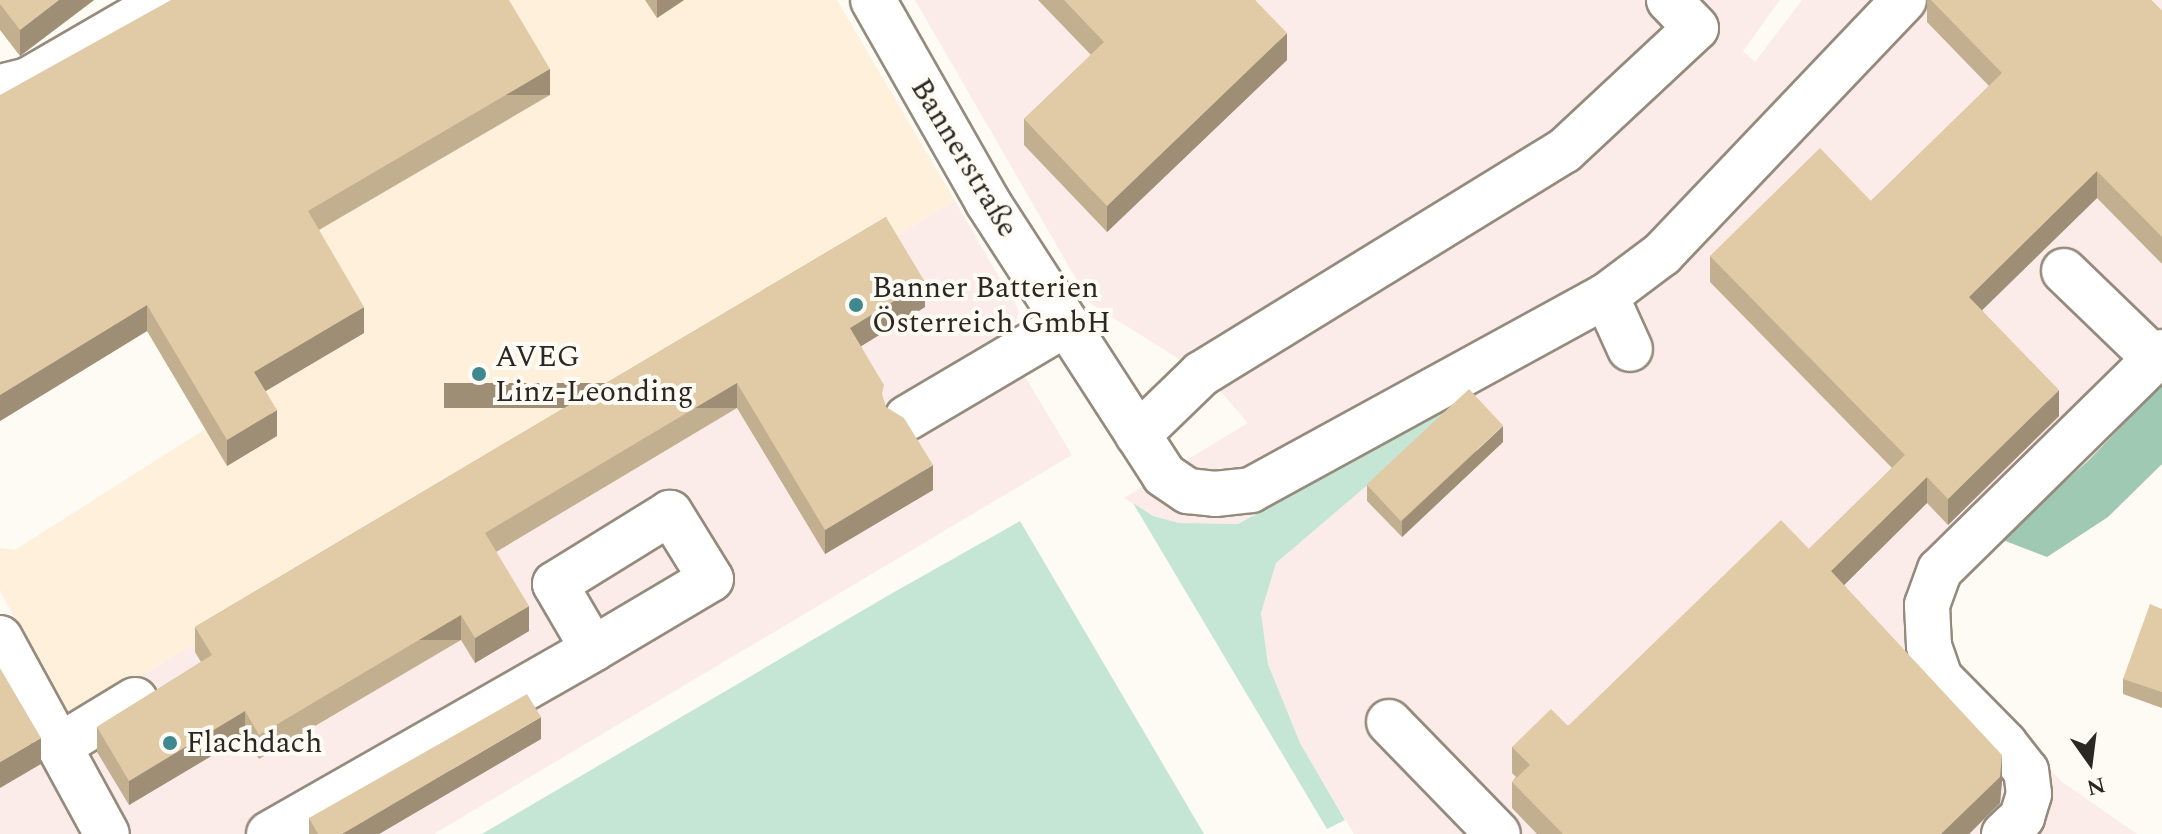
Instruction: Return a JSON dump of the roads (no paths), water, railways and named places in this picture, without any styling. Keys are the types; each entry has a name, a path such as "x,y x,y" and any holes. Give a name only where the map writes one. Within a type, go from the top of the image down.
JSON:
{"street":[{"path":"0,87 28,80 166,0"},
{"name":"Bannerstraße","path":"873,0 987,201 1164,475 1188,491 1215,494 1251,490 1606,296 1662,254 1904,0"},
{"path":"1138,435 1201,374 1564,151 1693,9"},
{"path":"2004,834 2022,817 2029,794 2026,771 2005,744 1940,678 1929,646 1927,605 1940,570 2158,356 2064,271"},
{"path":"1606,296 1630,349"},
{"path":"907,418 1066,324"},
{"path":"0,638 107,834"},
{"path":"269,834 593,649"},
{"path":"59,746 135,700"},
{"path":"1389,722 1498,834"}],"place":[{"name":"Banner Batterien Österreich GmbH","path":"856,305"},
{"name":"AVEG Linz-Leonding","path":"479,374"},
{"name":"Flachdach","path":"170,743"}]}
